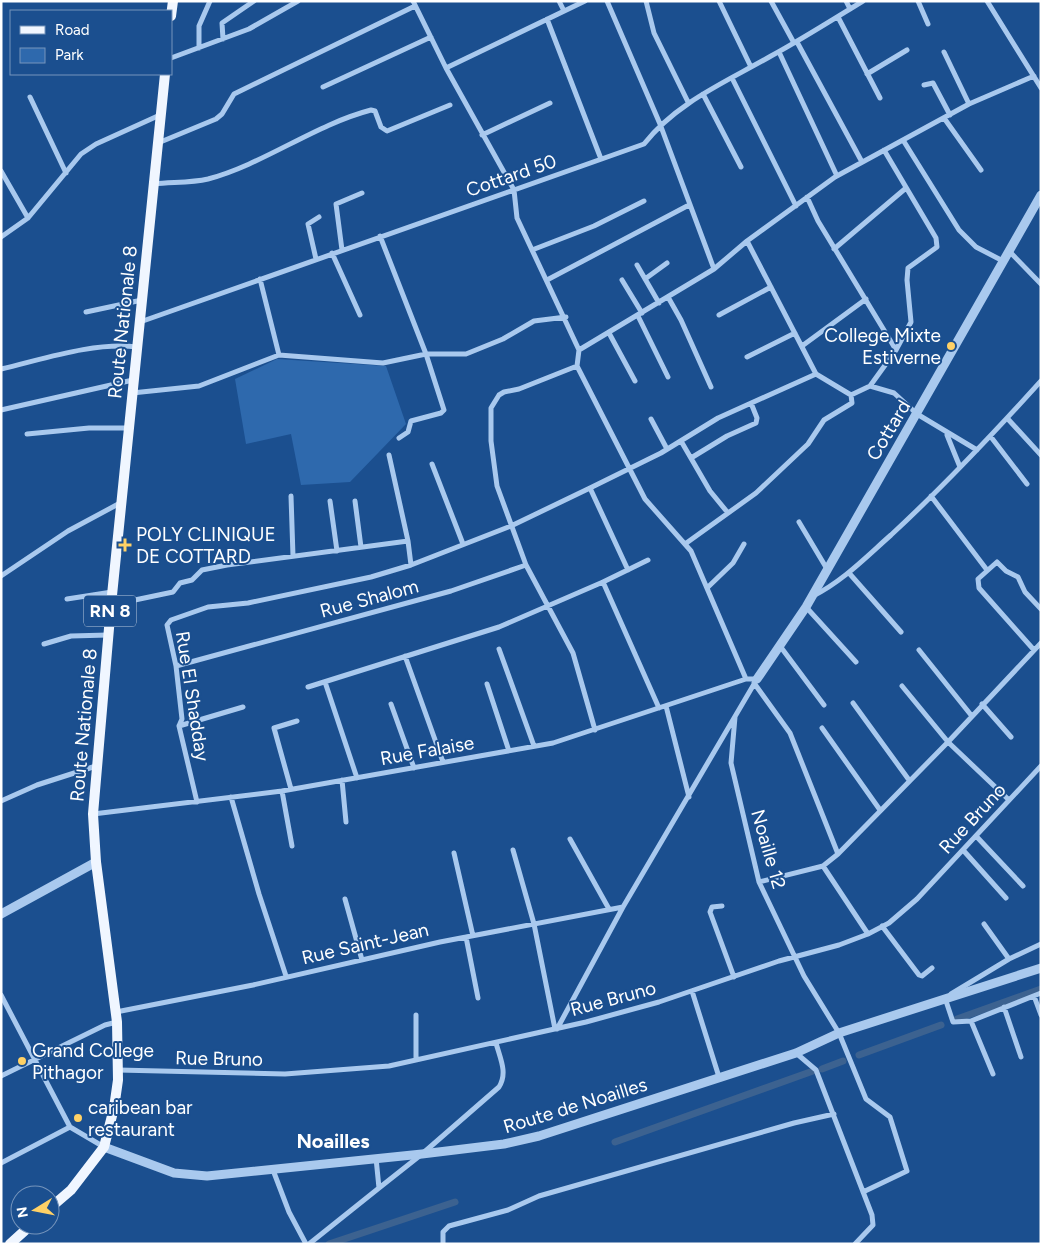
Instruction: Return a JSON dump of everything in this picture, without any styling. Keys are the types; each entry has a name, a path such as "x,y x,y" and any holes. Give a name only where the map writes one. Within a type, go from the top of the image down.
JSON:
{"main road":[{"name":"Route Nationale 8","path":"60,1199 71,1190 104,1147 114,1108 118,1070 116,1017 96,862 93,814 112,592 165,75"},
{"path":"10,1244 20,1235"}],"street":[{"path":"200,48 199,26 210,1"},
{"path":"223,39 222,23 254,1"},
{"path":"172,58 248,28 298,1"},
{"path":"559,1 564,11"},
{"path":"446,68 585,1"},
{"path":"606,1 660,124 714,269"},
{"path":"646,1 654,33 688,102"},
{"path":"719,1 752,67"},
{"path":"771,1 862,162"},
{"path":"846,1 850,9"},
{"name":"Cottard 50","path":"140,322 644,144 660,124 688,102 795,43 863,1"},
{"path":"918,1 928,24"},
{"path":"987,1 1041,88"},
{"path":"158,144 216,119 222,114 234,94 414,3 446,68 514,190 518,218 566,318 579,350 577,366 645,499 695,558 746,679"},
{"path":"838,16 880,98"},
{"path":"547,19 601,159"},
{"path":"323,87 431,37"},
{"path":"867,74 907,50"},
{"path":"779,52 837,176"},
{"path":"944,52 969,104"},
{"path":"579,350 714,269 747,241 837,176 969,104 1034,76"},
{"path":"732,78 796,206"},
{"path":"924,85 932,82 950,115"},
{"path":"703,94 741,167"},
{"path":"30,97 66,173"},
{"path":"482,134 550,103"},
{"path":"154,184 207,179 239,169 288,144 371,110 375,111 381,127 386,131 450,105"},
{"path":"1,237 28,218 81,154 96,144 161,115"},
{"path":"944,118 981,170"},
{"path":"903,140 959,230 976,247 1003,261"},
{"path":"851,396 870,386 896,350 911,318 907,294 908,268 937,247 936,238 884,150"},
{"path":"1,171 28,218"},
{"path":"834,249 906,188"},
{"path":"342,250 336,204 362,193"},
{"name":"Cottard","path":"756,681 812,597 1041,195"},
{"path":"807,197 834,249 896,350"},
{"path":"532,250 594,226 644,201"},
{"path":"547,280 689,205"},
{"path":"316,259 308,224 319,217"},
{"path":"380,236 426,354 444,410 441,413 411,421 406,434 399,438"},
{"path":"685,544 756,493 808,444 824,420 852,403 853,398 851,396 816,374 747,241"},
{"path":"1009,251 1041,284"},
{"path":"332,253 360,315"},
{"path":"645,279 667,263"},
{"path":"637,265 659,303"},
{"path":"260,279 279,355"},
{"path":"622,280 640,314 668,377"},
{"path":"719,315 771,287"},
{"path":"668,297 681,320 711,387"},
{"path":"802,346 866,299"},
{"path":"86,312 142,300"},
{"path":"132,392 198,386 279,355 383,363 426,354 466,354 503,339 534,321 566,318"},
{"path":"609,333 635,381"},
{"path":"746,357 795,333"},
{"path":"1,369 84,350 121,346 137,347"},
{"path":"577,366 519,389 498,395 491,408 491,440 494,472 510,526 526,565 573,653 595,730"},
{"path":"389,455 408,541 411,565 510,526 668,450 718,418 816,374"},
{"path":"1,410 134,380"},
{"path":"812,597 849,573 931,496 991,437 1041,381"},
{"path":"870,386 894,393 917,414 947,434 977,450"},
{"path":"691,458 727,436 756,423 757,418 751,403"},
{"path":"1008,418 1041,455"},
{"path":"651,419 668,450"},
{"path":"27,434 89,428 129,428"},
{"path":"947,434 960,467"},
{"path":"991,437 1027,484"},
{"path":"681,441 710,491 728,513"},
{"path":"432,464 464,544"},
{"path":"590,488 628,570"},
{"path":"291,496 293,556"},
{"path":"931,496 987,570"},
{"path":"330,501 337,551"},
{"path":"355,501 361,547"},
{"path":"1,576 68,531 122,502"},
{"path":"799,522 827,568"},
{"path":"111,605 174,592 180,583 192,580 202,570 408,541"},
{"path":"707,588 733,563 744,544"},
{"path":"308,687 499,627 603,582 648,560"},
{"path":"1034,650 977,585 978,579 996,561 1006,571 1016,575 1026,592 1041,608"},
{"name":"Rue El Shadday","path":"197,802 179,726 182,719 176,666 168,623 171,620 208,607 248,603 372,576 411,565"},
{"name":"Rue Shalom","path":"176,666 442,594 526,565"},
{"path":"849,573 901,632"},
{"path":"603,582 659,708"},
{"path":"67,599 112,592"},
{"path":"806,607 856,662"},
{"path":"44,644 71,636 108,635"},
{"path":"759,882 823,866 838,854 948,742 971,715 1041,643"},
{"path":"780,646 824,705"},
{"path":"499,650 534,746"},
{"path":"919,650 971,715"},
{"path":"405,656 443,762"},
{"name":"Rue Falaise","path":"93,814 282,791 553,743 746,679 756,681"},
{"path":"556,1029 622,907 689,797 756,681 790,733 838,854"},
{"path":"325,682 357,778"},
{"path":"487,684 509,751"},
{"path":"902,686 948,742 1009,800"},
{"path":"853,703 909,780"},
{"path":"391,704 414,768"},
{"path":"982,704 1010,737"},
{"path":"666,706 689,797"},
{"path":"179,726 243,707"},
{"name":"Noaille 12","path":"735,717 731,763 759,882 816,999 839,1033 866,1099 890,1116 907,1171 863,1192"},
{"path":"290,789 274,728 297,721"},
{"path":"822,728 880,810"},
{"path":"1,801 37,785 96,766"},
{"name":"Rue Bruno","path":"118,1070 285,1074 389,1066 556,1029 659,1002 794,957 839,945 868,934 882,926 917,899 1041,766"},
{"path":"342,780 346,822"},
{"path":"282,791 292,846"},
{"path":"231,797 286,976"},
{"path":"976,836 1023,886"},
{"path":"570,838 609,909"},
{"path":"512,850 534,924 556,1029"},
{"path":"963,850 1006,898"},
{"path":"454,852 473,936"},
{"path":"1,914 96,862"},
{"path":"823,866 868,934"},
{"path":"345,899 362,960"},
{"path":"722,906 712,908 710,912 734,977"},
{"name":"Rue Saint-Jean","path":"1,1076 105,1025 116,1017 286,976 466,937 622,907"},
{"path":"984,924 1009,959"},
{"path":"882,926 920,976 932,968"},
{"path":"466,937 478,998"},
{"path":"1041,944 1009,959 943,999 953,1022 971,1021 1041,993"},
{"name":"Route de Noailles","path":"104,1147 174,1174 207,1176 504,1144 539,1136 796,1053 839,1033 1041,968"},
{"path":"692,991 719,1077"},
{"path":"1,995 70,1127 104,1147"},
{"path":"1034,996 1041,1015"},
{"path":"1004,1007 1021,1057"},
{"path":"416,1015 416,1060"},
{"path":"971,1021 992,1074"},
{"path":"272,1170 289,1212 307,1244 422,1154 499,1087 503,1080 504,1070 496,1043"},
{"path":"796,1053 816,1070 872,1215 873,1225 855,1244"},
{"path":"444,1244 443,1232 449,1226 508,1210 539,1196 612,1177 794,1123 834,1114"},
{"path":"1,1163 70,1127"},
{"path":"376,1158 379,1188"}],"green space":[{"path":"277,359 386,366 406,424 350,482 301,485 291,434 246,444 235,379"}],"waterway":[{"path":"957,1019 1041,989"},
{"path":"859,1055 941,1025"},
{"path":"822,1069 843,1061"},
{"path":"615,1142 813,1071"},
{"path":"329,1244 455,1202"}],"place":[{"name":"College Mixte Estiverne","path":"951,346"},
{"name":"POLY CLINIQUE DE COTTARD","path":"125,545"},
{"name":"Grand College Pithagor","path":"22,1061"},
{"name":"caribean bar restaurant","path":"78,1118"}],"district":[{"name":"Noailles","path":"333,1141"}]}
